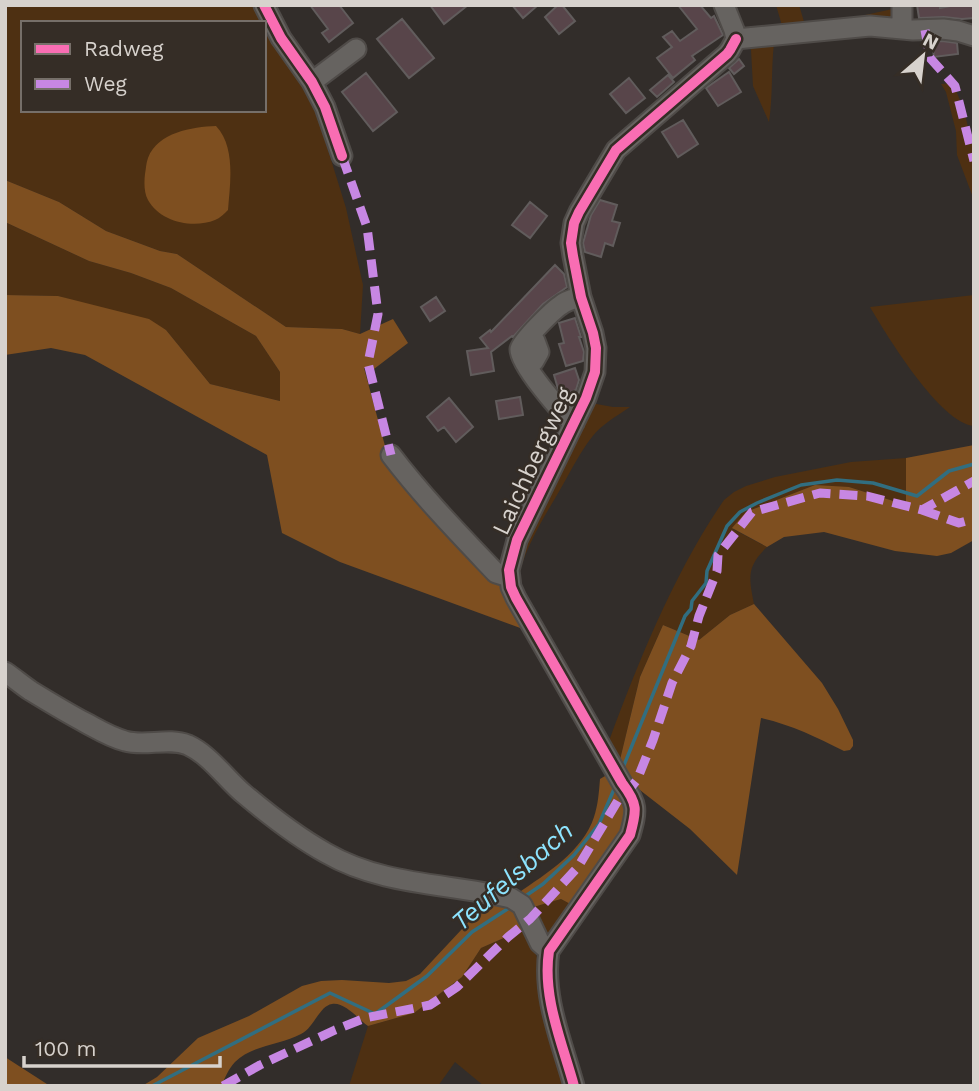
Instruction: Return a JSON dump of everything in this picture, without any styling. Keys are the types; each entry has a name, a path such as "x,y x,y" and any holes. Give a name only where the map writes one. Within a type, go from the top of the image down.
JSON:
{"street":[{"path":"724,5 736,39 870,26 943,29 974,36"},
{"path":"902,5 902,29"},
{"path":"266,6 281,38 326,107 342,156"},
{"name":"Laichbergweg","path":"391,455 439,513 496,573 509,577 517,540 592,386 596,360 593,333 581,297 573,256 572,232 579,212 611,156 632,134 727,54 736,39"},
{"path":"312,82 356,49"},
{"name":"Laichbergweg","path":"574,423 558,409 527,366 520,348 558,306 581,297"},
{"path":"509,577 522,608 636,807 630,835 549,951 547,987 574,1086"},
{"path":"5,672 29,690 110,737 128,742 180,743 197,750 261,807 341,862 394,879 517,901 541,943 549,951"}],"shaded area":[{"path":"5,5 258,5 310,92 346,208 363,285 360,334 342,329 286,327 177,254 160,251 106,231 59,202 5,180"},
{"path":"776,5 799,5 805,25 897,8 893,19 783,29"},
{"path":"774,43 769,122 753,86 751,50 748,44"},
{"path":"953,83 964,110 974,153 974,200 957,155 956,131 946,92 941,84"},
{"path":"216,126 227,144 229,155 228,210 215,220 197,224 178,222 160,214 153,208 145,191 146,164 153,149 159,142 177,133"},
{"path":"5,180 59,202 106,231 160,251 177,254 286,327 342,329 360,334 393,319 408,343 374,369 364,368 388,457 503,584 523,629 340,562 282,533 267,455 85,355 51,348 5,355 5,295 58,296 149,319 166,330 210,384 280,401 280,372 256,336 171,288 89,261 5,222"},
{"path":"5,222 89,261 171,288 256,336 280,372 280,401 210,384 166,330 58,296 5,295"},
{"path":"974,295 974,426 960,421 931,395 901,357 870,307"},
{"path":"591,403 630,407 600,428 584,449 533,539 523,560 519,578 524,597 609,741 674,586 724,500 746,486 775,477 851,462 906,458 906,505 849,487 746,512 733,529 767,547 752,567 754,604 730,615 699,640 663,625 640,677 618,768 523,606 513,567"},
{"path":"974,445 974,540 951,553 937,556 895,551 824,532 784,537 767,547 732,528 746,512 815,485 849,487 906,505 906,458"},
{"path":"754,604 822,683 838,709 853,740 853,746 844,751 794,728 761,718 737,875 690,829 636,787 618,768 640,677 663,625 699,640 730,615"},
{"path":"610,773 625,799 625,828 574,906 561,899 530,908 518,893 562,861 581,841 594,817 600,779"},
{"path":"561,899 574,906 549,941 530,908"},
{"path":"504,901 510,902 529,927 481,948 462,977 414,1013 368,1026 346,1008 332,1004 301,1034 242,1056 231,1067 221,1086 142,1086 157,1077 198,1038 249,1016 302,986 321,981 342,980 389,983 406,981 420,974 476,914"},
{"path":"529,927 570,1086 484,1086 455,1062 438,1086 349,1086 368,1026 414,1013 462,977 481,948"},
{"path":"5,1057 50,1086 5,1086"}],"building":[{"path":"310,5 339,5 353,23 329,42 322,33 328,29"},
{"path":"430,5 468,5 444,24"},
{"path":"512,5 538,5 523,18"},
{"path":"558,5 562,5 575,21 559,34 545,17"},
{"path":"678,5 700,5 711,18 714,16 723,35 692,56 695,60 673,78 657,58 672,47 663,37 672,31 680,41 697,29"},
{"path":"917,5 940,5 940,8 974,5 974,18 919,18"},
{"path":"402,19 434,58 409,78 377,39"},
{"path":"932,42 957,43 958,54 934,57"},
{"path":"739,59 744,66 734,74 729,68"},
{"path":"729,72 741,92 718,106 706,88"},
{"path":"366,73 397,112 373,131 342,92"},
{"path":"668,75 674,82 657,97 650,90"},
{"path":"629,78 645,98 626,113 610,94"},
{"path":"683,120 698,144 678,157 662,132"},
{"path":"600,200 617,205 612,221 620,223 613,246 605,243 601,257 585,252 583,243 591,215"},
{"path":"530,202 547,216 530,238 512,225"},
{"path":"555,265 564,274 567,287 543,304 513,337 491,352 494,371 471,375 467,351 488,348 480,338 490,330 491,332"},
{"path":"436,297 445,311 430,321 421,307"},
{"path":"575,318 584,352 583,361 566,366 559,344 564,343 559,323"},
{"path":"575,368 579,380 576,390 564,395 558,389 554,375"},
{"path":"520,397 523,415 499,419 496,401"},
{"path":"449,398 473,427 456,442 444,427 438,431 427,417"}],"waterway":[{"name":"Teufelsbach","path":"622,770 685,616 691,609 692,601 706,583 707,571 727,526 740,512 801,485 837,480 873,483 917,496 949,471 974,464"},
{"name":"Teufelsbach","path":"524,897 543,884 574,855 599,824 615,787"},
{"name":"Teufelsbach","path":"152,1086 330,993 375,1014 427,976 472,932 512,906"}],"marked path":[{"path":"925,30 930,58 955,86 974,161"},
{"path":"342,156 367,227 378,314 368,363 391,455"},
{"path":"223,1086 260,1065 365,1018 430,1005 457,987 530,919 578,867 620,797 637,780 672,683 691,646 699,616 717,571 718,555 752,512 820,493 867,496 922,510 974,481"},
{"path":"922,510 959,523 974,519"}],"cycle path":[{"path":"264,5 281,38 312,82 325,107 342,156"},
{"path":"574,1086 551,1002 548,985 549,951 630,835 635,808 631,796 516,598 511,587 509,570 517,540 586,398 595,372 596,348 581,297 571,243 574,223 616,150 727,54 736,39"}]}
